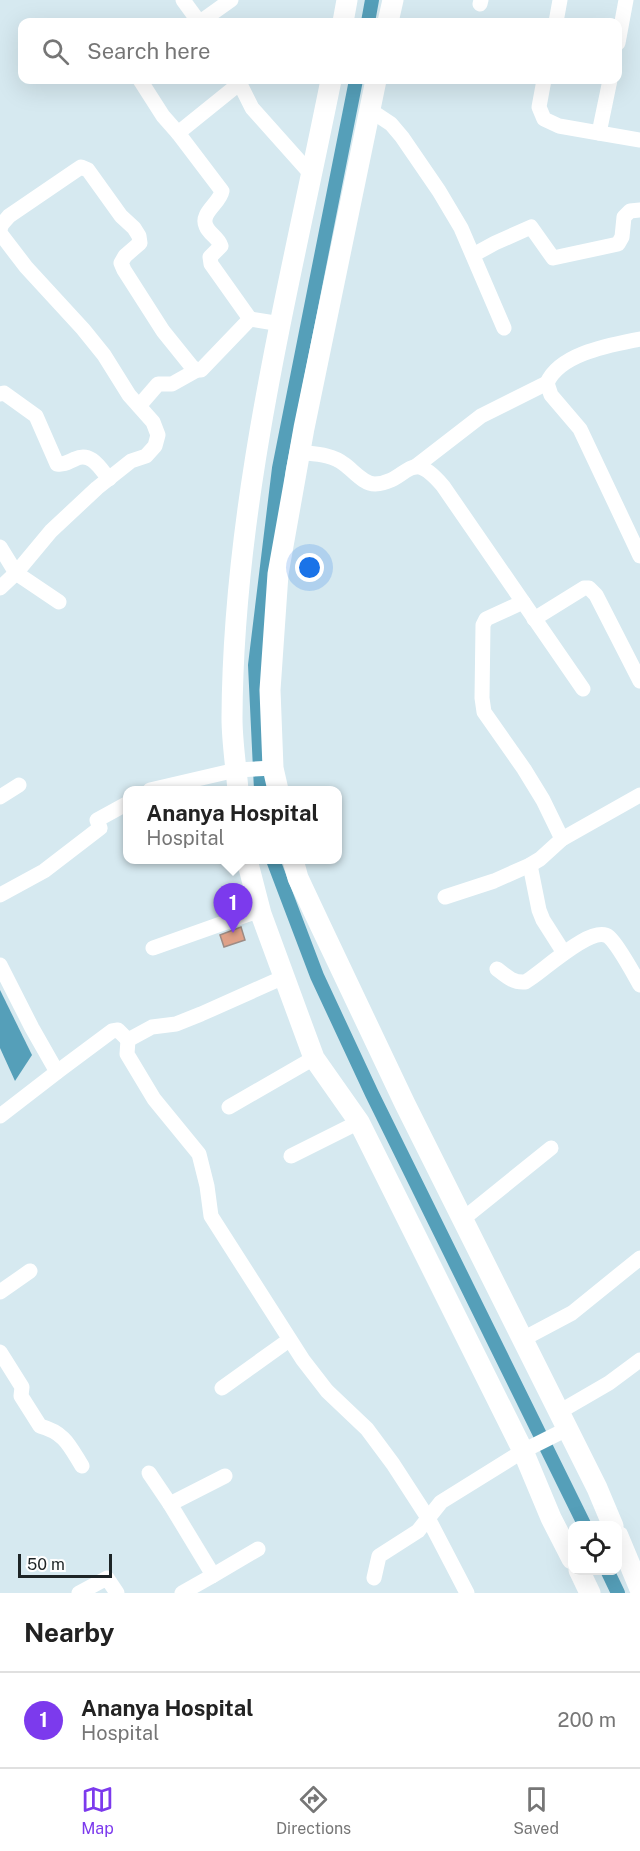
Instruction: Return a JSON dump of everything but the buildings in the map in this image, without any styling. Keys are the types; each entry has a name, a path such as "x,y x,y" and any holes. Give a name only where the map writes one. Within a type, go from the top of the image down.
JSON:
{"street":[{"path":"183,0 196,18"},
{"path":"205,18 231,0"},
{"path":"344,18 347,0"},
{"path":"389,18 393,0"},
{"path":"557,18 560,0"},
{"path":"622,24 627,0"},
{"path":"143,84 164,116 222,191 221,197 206,215 204,222 207,229 219,241 220,246 210,257 211,264 250,319 281,324"},
{"path":"177,133 235,84"},
{"path":"240,84 252,108 310,173"},
{"path":"240,776 232,719 236,627 249,498 310,173 330,84"},
{"path":"277,786 270,768 270,690 278,574 299,452 375,84"},
{"path":"543,84 539,107 544,119 559,126 640,140"},
{"path":"599,133 609,84"},
{"path":"370,110 391,124 416,155 461,228 504,328"},
{"path":"0,588 16,573 51,531 108,479 131,461 146,456 155,446 158,435 153,422 129,395 104,355 26,267 0,231 2,224 9,216 81,167 88,170 121,216 139,236 140,243 125,256 121,263 124,270 163,331 197,370"},
{"path":"473,255 531,227 553,258 618,244 622,237 624,217 630,211 640,210"},
{"path":"139,406 158,384 172,384 201,370 250,319"},
{"path":"299,452 338,459 367,482 374,484 384,482 415,467 481,416 547,383 554,373 570,360 596,348 640,339"},
{"path":"547,383 551,395 580,429 640,556"},
{"path":"0,394 4,393 36,416 57,464 64,465 81,456 88,457 96,463 108,479"},
{"path":"415,467 422,466 430,471 443,486 583,689"},
{"path":"0,547 16,573 59,602"},
{"path":"534,618 584,588 589,588 596,595 639,673"},
{"path":"523,602 486,619 483,625 483,711 524,769 543,800 562,839"},
{"path":"176,786 240,776 270,768"},
{"path":"0,797 19,785"},
{"path":"445,897 494,881 530,865 562,839 640,795"},
{"path":"0,895 44,871 100,828 97,820 123,806"},
{"path":"248,864 260,910 314,1058 359,1122 529,1449 551,1518 568,1550"},
{"path":"294,864 298,878 321,927 523,1340 560,1426 597,1488 611,1521"},
{"path":"530,865 539,910 564,953"},
{"path":"153,948 260,910"},
{"path":"497,969 517,982 525,981 594,935 607,935 640,985"},
{"path":"0,964 57,1072"},
{"path":"128,1040 152,1027 176,1024 201,1014 284,977"},
{"path":"1,1112 112,1031 118,1030 128,1040 127,1054 154,1099 199,1154 211,1216 289,1340 327,1391 367,1429 393,1464 428,1518 467,1593"},
{"path":"229,1107 314,1058"},
{"path":"291,1156 359,1122"},
{"path":"463,1219 551,1148"},
{"path":"523,1340 572,1312 640,1258"},
{"path":"0,1292 30,1271"},
{"path":"222,1388 289,1340"},
{"path":"0,1352 22,1387 21,1396 40,1426 54,1430 67,1440 82,1466"},
{"path":"374,1578 378,1556 417,1531 441,1502 529,1449 640,1360"},
{"path":"149,1473 212,1576"},
{"path":"170,1504 225,1476"},
{"path":"622,1546 640,1589"},
{"path":"182,1593 258,1549"},
{"path":"581,1575 590,1593"},
{"path":"79,1593 107,1578 117,1593"}],"water":[{"path":"0,990 32,1055 15,1081 0,1048"}],"waterway":[{"path":"369,18 372,0"},
{"path":"261,786 255,665 279,468 355,84"},
{"path":"275,864 317,976 372,1094 583,1521"},
{"path":"609,1575 618,1593"}],"place":[{"name":"Ananya Hospital","path":"233,933"}]}
